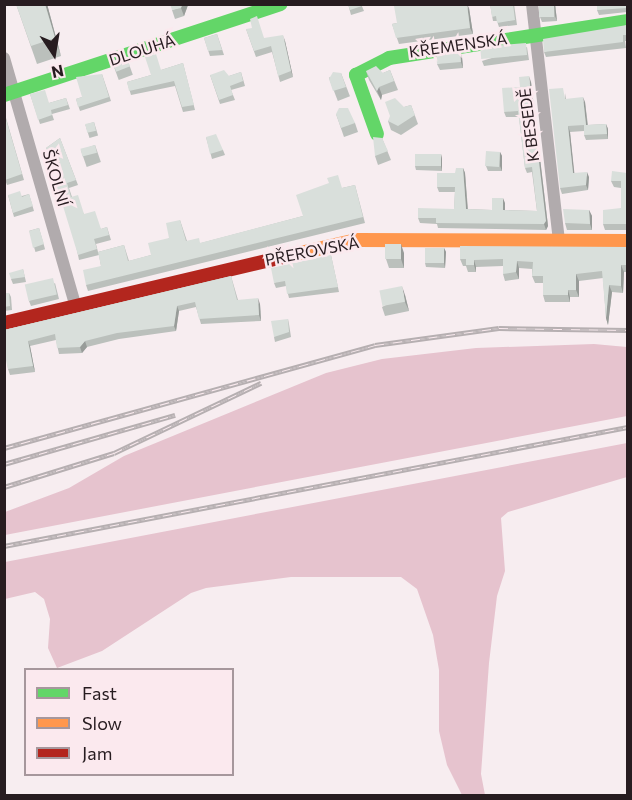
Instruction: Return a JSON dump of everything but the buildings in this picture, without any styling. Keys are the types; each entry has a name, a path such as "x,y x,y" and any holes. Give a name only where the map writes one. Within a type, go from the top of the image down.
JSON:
{"street":[{"name":"DLOUHÁ","path":"10,93 280,4"},
{"name":"K BESEDĚ","path":"532,4 559,241"},
{"name":"KŘEMENSKÁ","path":"377,134 356,78 360,72 406,52 627,21"},
{"name":"ŠKOLNÍ","path":"4,58 10,93 76,307"},
{"name":"PŘEROVSKÁ","path":"4,323 344,242 627,241"}],"shaded area":[{"path":"594,344 627,347 627,416 5,535 5,512 69,488 124,456 326,373 382,359 476,348"},
{"path":"627,443 627,477 508,512 501,518 505,571 497,596 489,663 481,774 485,795 462,795 447,765 439,731 439,670 433,635 417,589 401,577 291,577 206,588 191,593 102,651 57,668 48,648 50,619 44,599 35,592 5,599 5,562"}],"railway":[{"path":"4,448 375,345 499,328 628,330"},
{"path":"4,487 114,453 261,383"},
{"path":"4,464 175,415"},
{"path":"4,546 628,427"}],"traffic: fast":[{"path":"4,95 280,4"},
{"path":"377,134 356,75 389,58 628,21"}],"traffic: slow":[{"path":"296,254 357,240 628,241"}],"traffic: jam":[{"path":"4,323 296,254"}]}
